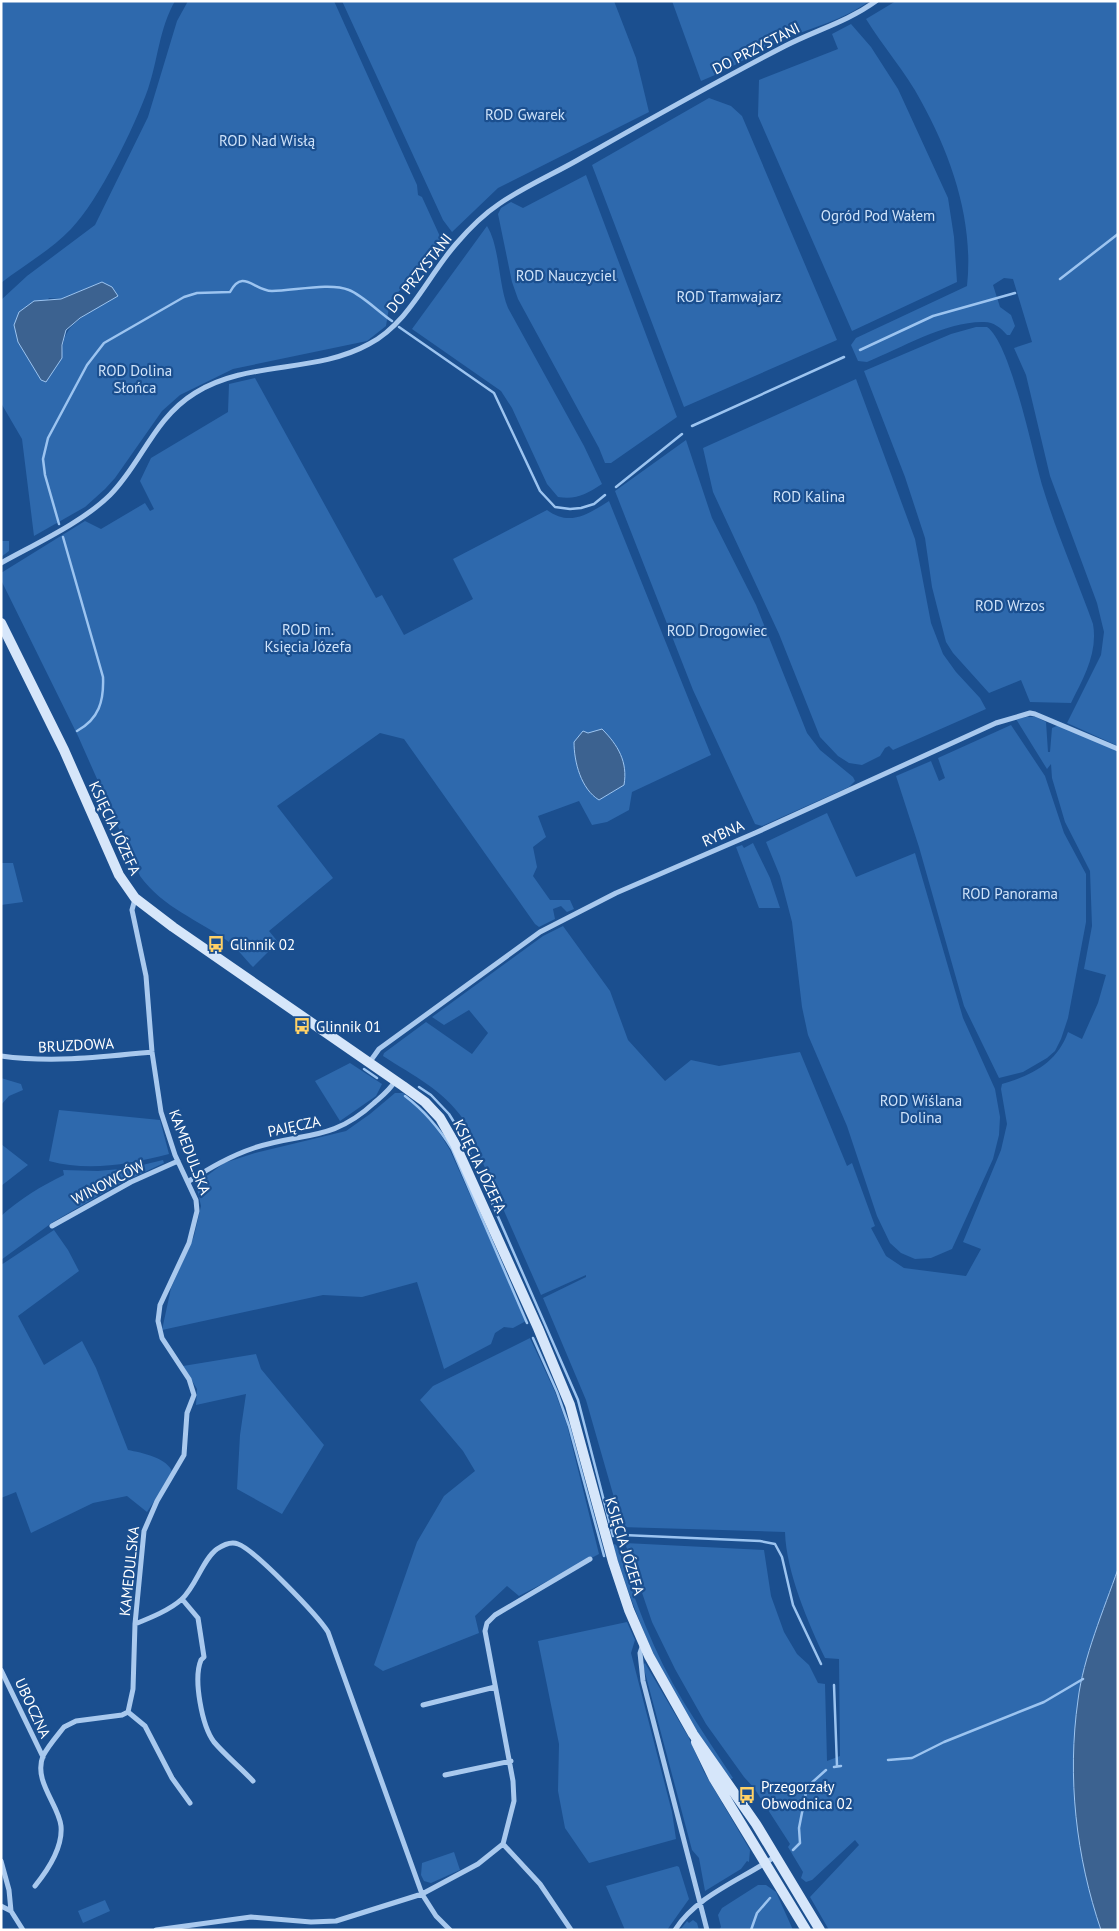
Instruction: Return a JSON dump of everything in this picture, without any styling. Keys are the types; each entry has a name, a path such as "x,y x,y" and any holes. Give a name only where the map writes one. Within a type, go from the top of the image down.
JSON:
{"main road":[{"name":"KSIĘCIA JÓZEFA","path":"1,623 64,750 119,876 135,898 166,923 425,1102 440,1118 466,1164 570,1405 613,1562 644,1644 667,1692 692,1734 714,1779 806,1930"},
{"name":"KSIĘCIA JÓZEFA","path":"692,1734 738,1797 820,1930"}],"street":[{"name":"DO PRZYSTANI","path":"1,563 86,515 110,495 152,434 174,409 192,394 227,378 345,355 370,344 389,330 416,300 456,244 499,204 787,44 855,16 876,1"},
{"name":"RYBNA","path":"369,1063 379,1049 540,932 616,893 996,723 1030,713 1035,714 1118,749"},
{"name":"KAMEDULSKA","path":"135,898 132,910 146,976 152,1052 161,1112 178,1162 189,1181 197,1211 189,1243 160,1305 158,1321 162,1338 189,1379 194,1395 187,1413 184,1455 157,1501 144,1530 135,1624"},
{"name":"BRUZDOWA","path":"1,1056 25,1059 67,1060 152,1052"},
{"name":"PAJĘCZA","path":"189,1181 231,1157 256,1148 324,1134 342,1126 359,1117 395,1081"},
{"name":"WINOWCÓW","path":"52,1226 130,1182 178,1162"},
{"name":"KAMEDULSKA","path":"135,1624 182,1599 215,1550 224,1545 237,1543 267,1567 321,1621 334,1644 422,1894"},
{"path":"156,1930 251,1917 311,1922 336,1920 422,1894 478,1864 503,1844 514,1801 511,1761 485,1631 487,1623 495,1615 590,1559"},
{"path":"182,1599 198,1618 204,1657 200,1660 197,1674 208,1733 214,1742 253,1781"},
{"path":"35,1886 47,1871 56,1852 61,1826 44,1784 43,1757 69,1724 76,1721 122,1716 128,1712 133,1689 135,1624"},
{"name":"KSIĘCIA JÓZEFA","path":"644,1644 640,1653 643,1681 708,1930"},
{"name":"UBOCZNA","path":"1,1670 43,1757"},
{"path":"423,1705 495,1687"},
{"path":"128,1712 144,1726 172,1778 190,1803"},
{"path":"445,1774 511,1761"},
{"path":"503,1844 540,1884 571,1930"},
{"path":"675,1930 686,1915 700,1903 776,1856"},
{"path":"1,1861 9,1890 11,1911 22,1930"},
{"path":"422,1894 436,1916 450,1930"},
{"path":"1,1906 11,1911"}],"green space":[{"path":"1,1 175,1 165,22 148,89 142,105 115,163 93,200 82,216 63,237 1,283"},
{"path":"188,1 334,1 417,185 418,195 422,197 443,243 390,301 386,326 367,341 233,369 180,395 162,411 115,478 105,489 85,507 34,536 22,439 1,403 1,300 27,276 95,225 148,117 177,21","holes":["102,282 96,308 70,328 64,340 62,358 31,360 18,342 49,298 61,299"]},
{"name":"ROD Gwarek","path":"342,1 614,1 636,58 649,112 498,188 452,232 443,220"},
{"path":"672,1 869,1 828,23 784,39 701,81"},
{"path":"896,1 1118,1 1118,746 1067,723 1101,655 1104,632 1097,603 1050,476 1026,375 1014,348 1032,342 1013,279 1004,278 993,285 1000,307 1011,315 1015,326 1010,335 1007,335 991,323 970,323 940,331 867,362 858,361 851,345 856,338 967,286 967,238 964,214 951,167 932,122 915,90 866,19"},
{"name":"Ogród Pod Wałem","path":"851,24 871,47 898,89 948,198 954,237 957,282 852,331 758,116 759,80 838,49 832,34"},
{"name":"ROD Tramwajarz","path":"709,98 731,106 742,116 837,340 684,407 592,165"},
{"name":"ROD Nauczyciel","path":"586,175 677,417 611,463 605,463 599,448 518,299 512,282 498,214 501,208 511,202 523,208"},
{"path":"487,226 497,255 502,288 508,308 584,446 602,484 581,495 571,498 558,497 547,484 512,408 501,391 412,329"},
{"name":"ROD Wrzos","path":"976,327 987,327 996,337 1004,354 1013,377 1049,505 1093,624 1094,645 1092,655 1071,703 1030,702 1021,680 989,693 953,653 946,642 932,587 925,538 905,477 864,371 951,334"},
{"name":"ROD im. Księcia Józefa","path":"255,378 376,598 382,595 404,635 473,599 453,559 547,510 563,518 579,517 609,501 711,755 632,792 629,810 607,822 592,825 579,801 538,816 546,837 533,847 537,867 533,876 550,900 570,900 574,909 567,912 561,906 553,909 555,919 539,927 535,924 404,739 380,733 277,806 333,878 269,931 278,942 253,967 229,942 159,897 140,876 78,736 1,580 1,573 85,521 101,529 145,503 150,511 154,509 140,481 151,458 228,412 229,384"},
{"name":"ROD Kalina","path":"856,379 915,539 931,623 943,654 956,672 980,698 986,709 893,750 889,746 885,748 880,756 862,765 849,763 838,756 820,737 779,634 713,492 703,448"},
{"name":"ROD Drogowiec","path":"686,440 712,518 756,605 807,733 820,750 853,777 855,781 849,787 762,826 755,824 693,690 615,491"},
{"path":"1,541 9,541 9,551 1,557"},
{"path":"1036,717 1046,722 1048,752 1050,752 1052,728 1059,725 1118,751 1118,1583 1077,1822 1089,1886 1102,1930 829,1930 810,1897 859,1845 855,1840 812,1880 806,1882 801,1878 803,1872 788,1847 790,1844 754,1788 706,1724 675,1669 652,1622 625,1543 764,1550 771,1596 784,1632 797,1654 809,1665 818,1683 825,1684 827,1761 840,1756 839,1659 825,1658 812,1629 789,1563 785,1532 620,1527 613,1494 586,1400 543,1298 586,1277 586,1275 541,1295 464,1120 437,1091 383,1056 384,1053 426,1022 472,1054 488,1033 469,1010 444,1025 432,1017 543,936 563,926 610,991 628,1040 665,1081 691,1060 719,1066 800,1052 847,1166 852,1163 875,1226 871,1228 886,1256 904,1268 966,1276 981,1249 963,1242 1001,1150 1007,1124 1001,1089 1002,1084 1033,1072 1050,1060 1063,1043 1068,1032 1082,1039 1098,1003 1106,975 1084,969 1092,926 1090,871 1065,822 1052,778 1051,764 1047,769 1016,719"},
{"name":"ROD Panorama","path":"1011,725 1045,776 1064,833 1086,874 1086,922 1068,1018 1055,1051 1023,1072 999,1078 964,1006 919,847 896,776 931,761 939,781 945,778 938,758"},
{"name":"ROD Wiślana Dolina","path":"827,813 856,877 915,853 963,1018 995,1089 1000,1117 999,1135 993,1159 952,1249 931,1258 915,1259 901,1253 890,1243 877,1216 847,1126 808,1035 802,1007 792,922 780,876 766,842"},
{"path":"753,843 770,878 780,908 759,908 736,847 742,845 744,848"},
{"path":"1,863 13,863 23,902 1,905"},
{"path":"350,1063 382,1084 376,1096 340,1121 315,1081"},
{"path":"1,1078 21,1084 23,1090 9,1096 1,1105"},
{"path":"395,1093 403,1093 427,1113 450,1150 526,1321 513,1328 504,1327 495,1333 491,1344 444,1369 417,1282 362,1297 323,1295 162,1330 171,1288 194,1236 201,1206 196,1184 224,1163 255,1153 346,1131"},
{"path":"59,1110 160,1120 169,1154 124,1164 94,1166 79,1166 49,1161"},
{"path":"1,1144 28,1165 1,1186"},
{"path":"163,1160 164,1163 117,1185 53,1222 1,1260 1,1216 31,1193 64,1175 63,1170 98,1171 130,1168"},
{"path":"54,1230 68,1250 79,1271 18,1316 44,1365 82,1341 96,1368 128,1450 160,1459 173,1473 147,1512 127,1496 93,1503 31,1533 16,1492 1,1498 1,1265"},
{"path":"530,1338 555,1392 567,1425 599,1554 519,1596 507,1586 475,1616 479,1633 383,1671 374,1665 417,1542 444,1496 475,1471 463,1451 420,1400 433,1386"},
{"path":"256,1354 261,1369 324,1445 282,1514 237,1489 240,1435 246,1394 196,1405 197,1389 183,1366"},
{"path":"615,1544 618,1547 646,1626 663,1664 683,1701 733,1778 731,1779 692,1727 660,1668 634,1607 613,1545"},
{"path":"627,1622 635,1640 631,1653 672,1812 676,1839 589,1863 565,1828 558,1791 559,1744 538,1641"},
{"path":"645,1663 689,1738 704,1772 750,1850 749,1862 747,1861 741,1869 705,1891 699,1858 692,1850 643,1665"},
{"path":"454,1852 460,1870 431,1883 424,1881 421,1875 422,1863"},
{"path":"679,1867 689,1899 667,1930 625,1930 606,1886"},
{"path":"758,1885 766,1885 776,1892 793,1930 719,1930 721,1927 718,1915 722,1908"},
{"path":"105,1900 110,1911 83,1923 78,1911"},
{"path":"693,1920 697,1923 699,1930 680,1930 687,1921 689,1923"}],"shaded area":[{"path":"102,282 112,287 118,296 80,318 66,330 62,345 62,358 46,382 41,380 18,342 14,325 19,312 34,301 61,299"},
{"path":"602,729 613,741 620,754 625,777 624,785 599,800 583,782 575,758 574,742 583,731 588,733"},
{"path":"1118,1569 1118,1930 1101,1930 1085,1874 1080,1845 1076,1816 1073,1758 1078,1700 1084,1667"}],"waterway":[{"path":"1060,279 1118,234"},
{"path":"59,524 45,475 43,459 48,438 87,365 104,343 184,297 197,293 230,292 235,285 244,281 272,291 322,287 349,290 360,296 392,321"},
{"path":"860,350 933,316 1015,293"},
{"path":"399,327 494,393 540,491 555,507 581,508 594,504 605,495"},
{"path":"692,426 844,357"},
{"path":"616,487 682,434"},
{"path":"63,537 103,677 99,709 90,721 77,731"},
{"path":"364,1069 377,1078"},
{"path":"419,1087 431,1095 449,1114 462,1135 578,1400 613,1536"},
{"path":"405,1096 431,1120 452,1149 527,1323"},
{"path":"533,1338 557,1392 569,1426 604,1556"},
{"path":"623,1535 760,1541 775,1544 782,1557 793,1605 821,1664"},
{"path":"888,1760 912,1758 944,1742 1044,1702 1083,1679"},
{"path":"834,1685 837,1766"},
{"path":"834,1767 841,1766"},
{"path":"793,1850 800,1843 799,1828 807,1787 826,1770"},
{"path":"751,1930 757,1913 770,1898"}],"place":[{"name":"Glinnik 02","path":"216,944"},
{"name":"Glinnik 01","path":"302,1026"},
{"name":"Przegorzały Obwodnica 02","path":"747,1795"}],"park label":[{"name":"ROD Nad Wisłą","path":"267,140"},
{"name":"ROD Dolina Słońca","path":"135,378"}]}
